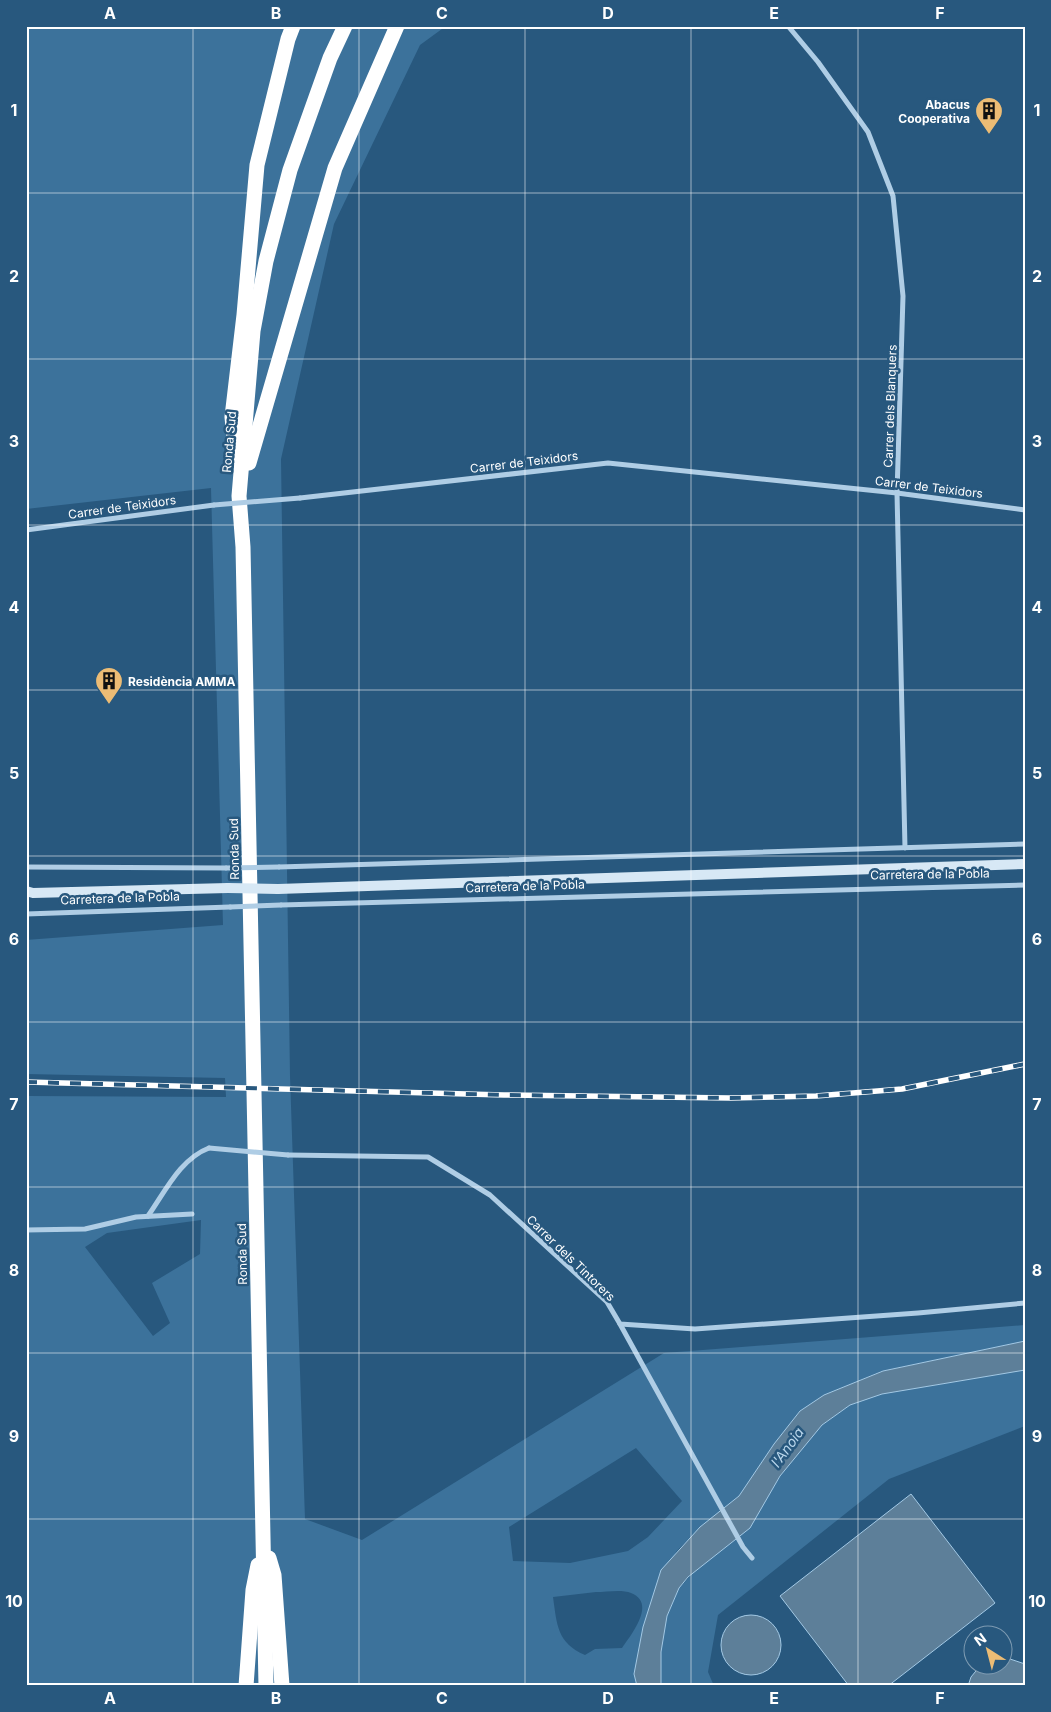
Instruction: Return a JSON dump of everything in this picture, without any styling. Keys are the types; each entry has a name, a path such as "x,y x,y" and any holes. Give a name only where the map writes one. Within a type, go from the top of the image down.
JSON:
{"highway":[{"path":"239,496 232,417 244,315 257,165 288,39 293,26"},
{"name":"Ronda Sud","path":"266,1686 243,557 239,496 253,331 266,261 290,170 330,58 345,26"},
{"path":"239,496 335,168 397,26"},
{"path":"246,1686 253,1590 263,1537"},
{"path":"263,1537 274,1575 277,1649 282,1686"}],"street":[{"name":"Carrer dels Blanquers","path":"788,26 818,62 868,132 893,196 903,296 897,493 905,848"},
{"name":"Carrer de Teixidors","path":"26,530 214,505 300,498 608,463 897,493 1025,510"},
{"path":"26,867 279,867 1025,844"},
{"name":"Carretera de la Pobla","path":"29,893 278,888 1025,864"},
{"name":"Carretera de la Pobla","path":"26,914 1025,884"},
{"name":"Carrer dels Tintorers","path":"148,1216 183,1166 195,1154 209,1148 288,1155 428,1157 490,1195 607,1302 743,1547 752,1558"},
{"path":"26,1230 85,1229 148,1216 192,1214"},
{"path":"620,1324 695,1329 918,1313 1025,1303"}],"shaded area":[{"path":"26,26 446,26 420,45 334,224 281,459 290,1076 305,1519 362,1540 664,1353 1025,1325 1025,1341 882,1371 824,1395 800,1411 774,1444 739,1496 700,1527 676,1552 634,1674 637,1686 26,1686 26,1096 226,1097 225,1078 26,1074 26,940 223,925 211,488 26,509","holes":["201,1220 200,1254 152,1283 170,1323 153,1336 85,1247 107,1233","636,1448 682,1501 648,1537 628,1551 570,1563 513,1561 509,1527","596,1592 627,1592 638,1598 642,1604 642,1611 636,1628 622,1648 595,1649 585,1655 569,1645 560,1632 553,1597"]},
{"path":"1025,1370 1025,1426 889,1479 718,1615 708,1672 714,1686 661,1686 661,1652 667,1616 679,1588 771,1490 790,1462 822,1425 850,1405 882,1394"}],"water":[{"name":"l'Anoia","path":"1025,1341 1025,1370 882,1394 850,1405 822,1425 780,1476 750,1528 688,1577 679,1588 667,1616 661,1652 661,1686 637,1686 634,1674 643,1627 661,1570 700,1527 739,1496 774,1444 800,1411 824,1395 883,1371"},
{"path":"911,1494 995,1603 968,1624 964,1624 964,1627 888,1686 849,1686 780,1596"},
{"path":"751,1615 768,1620 776,1628 781,1645 776,1662 768,1670 751,1675 734,1670 726,1662 721,1645 726,1628 734,1620"},
{"path":"1014,1660 1025,1664 1025,1686 968,1686 973,1674 1014,1674"}],"railway":[{"path":"26,1082 504,1095 730,1098 816,1096 902,1089 1025,1064"}],"place":[{"name":"Abacus Cooperativa","path":"989,135"},
{"name":"Residència AMMA","path":"109,705"}]}
